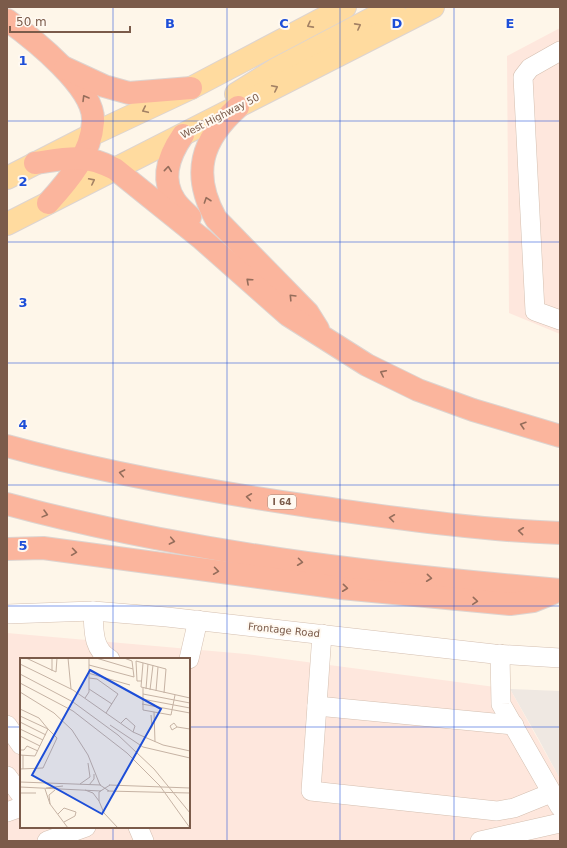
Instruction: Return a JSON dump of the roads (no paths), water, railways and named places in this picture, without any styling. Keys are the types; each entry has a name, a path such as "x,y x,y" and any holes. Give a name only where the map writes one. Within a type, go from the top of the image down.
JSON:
{"highway":[{"path":"7,20 29,36 64,68 88,100 94,120 91,135 83,157 66,182 48,204"},
{"path":"64,68 104,86 129,93 191,88"},
{"path":"238,107 223,120 211,137 204,155 202,185 206,202 216,219 308,313 324,338"},
{"path":"183,135 173,150 169,162 168,186 175,202 193,220 202,239"},
{"path":"35,164 83,157 101,162 115,169 202,239 288,315 367,364 418,390 473,410 560,436"},
{"name":"I 64","path":"7,446 54,459 241,496 398,519 560,533"},
{"path":"7,504 63,519 283,560 427,578 560,590"},
{"path":"7,549 43,548 341,588 510,604 534,601 560,590"}],"main road":[{"path":"7,178 91,135 191,88 345,7"},
{"path":"183,135 204,115 276,69 394,7"},
{"name":"West Highway 50","path":"7,224 433,7"}],"street":[{"path":"560,51 530,68 523,77 535,311 560,320"},
{"path":"93,611 94,634 98,649 102,655 108,658"},
{"name":"Frontage Road","path":"7,614 93,611 198,620 500,654 560,658"},
{"path":"189,658 198,620"},
{"path":"322,634 311,791 497,811 556,800 501,704 500,654"},
{"path":"317,706 514,725"},
{"path":"7,725 20,744"},
{"path":"7,776 20,794"},
{"path":"7,812 20,807"},
{"path":"480,841 560,823"},
{"path":"47,841 83,828"},
{"path":"138,828 144,841"}]}
